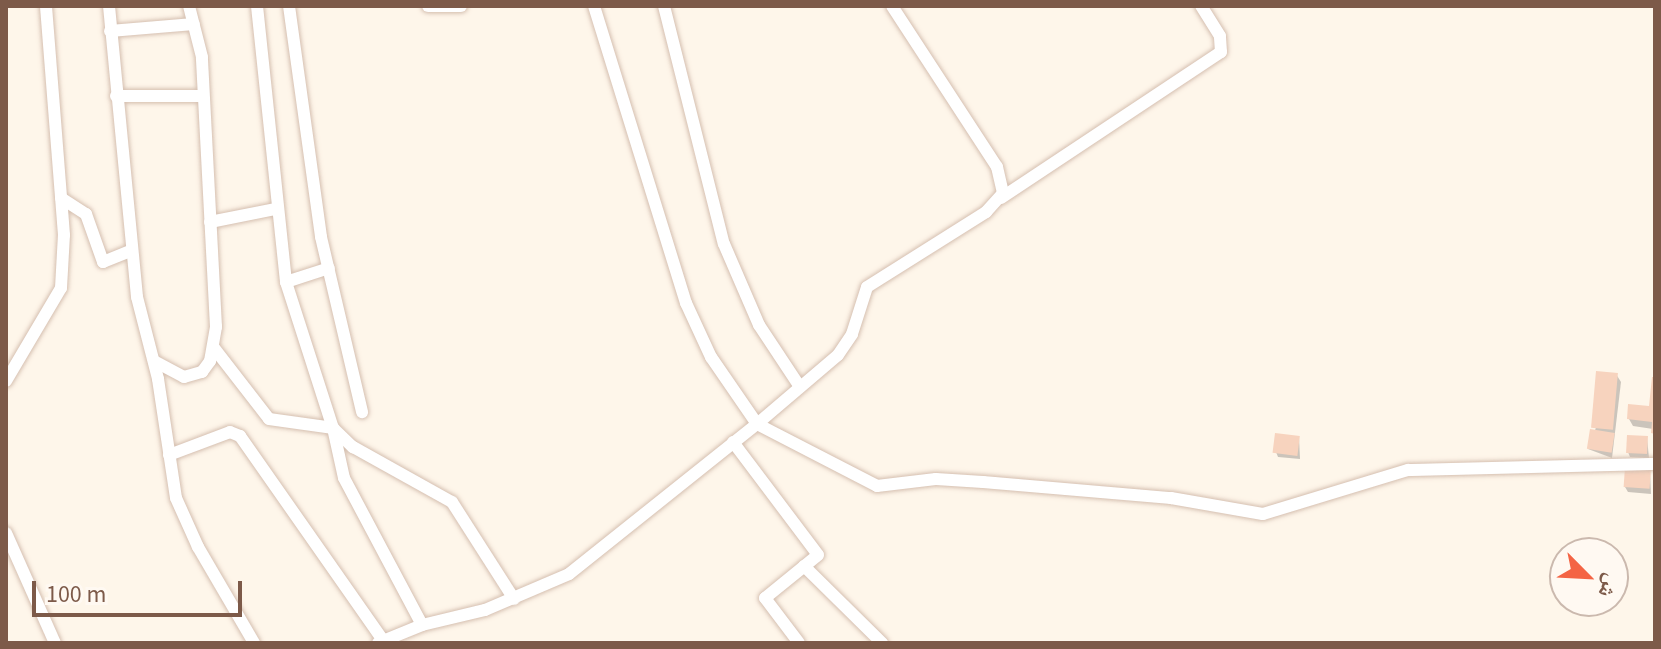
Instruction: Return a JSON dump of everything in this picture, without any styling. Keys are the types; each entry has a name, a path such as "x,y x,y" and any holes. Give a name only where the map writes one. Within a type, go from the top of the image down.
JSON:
{"street":[{"path":"6,381 61,288 61,198 46,6"},
{"path":"109,6 139,309 154,361 182,515 254,643"},
{"path":"154,361 194,376 207,367 214,348 203,96 189,6"},
{"path":"257,6 275,209 286,282 333,428 344,478 422,625"},
{"path":"289,6 329,268 362,412"},
{"path":"428,6 461,6"},
{"path":"594,6 686,303 711,357 757,424 877,486 936,479 983,482 1171,498 1263,514 1408,470 1655,464"},
{"path":"664,6 724,244 759,325 800,387"},
{"path":"892,6 997,167 1003,186 1001,198"},
{"path":"169,455 230,432 240,436 381,641 422,625 514,599 590,560 800,387 844,346 867,287 959,231 1001,198 1221,52 1220,36 1201,6"},
{"path":"110,31 194,24"},
{"path":"116,96 203,96"},
{"path":"61,198 86,214 103,262 132,250"},
{"path":"210,222 275,209"},
{"path":"286,282 329,268"},
{"path":"214,348 269,419 333,428 353,447 452,502 514,599"},
{"path":"733,442 818,555 765,598 799,643"},
{"path":"6,533 55,643"},
{"path":"804,566 882,643"}],"building":[{"path":"1596,371 1618,373 1613,430 1591,428"},
{"path":"1652,377 1655,377 1655,434 1651,433 1652,422 1627,419 1628,404 1649,406"},
{"path":"1590,429 1615,433 1612,453 1587,449"},
{"path":"1275,433 1300,436 1297,456 1273,453"},
{"path":"1627,435 1648,436 1647,454 1626,453"},
{"path":"1625,467 1651,469 1650,489 1624,487"}]}
